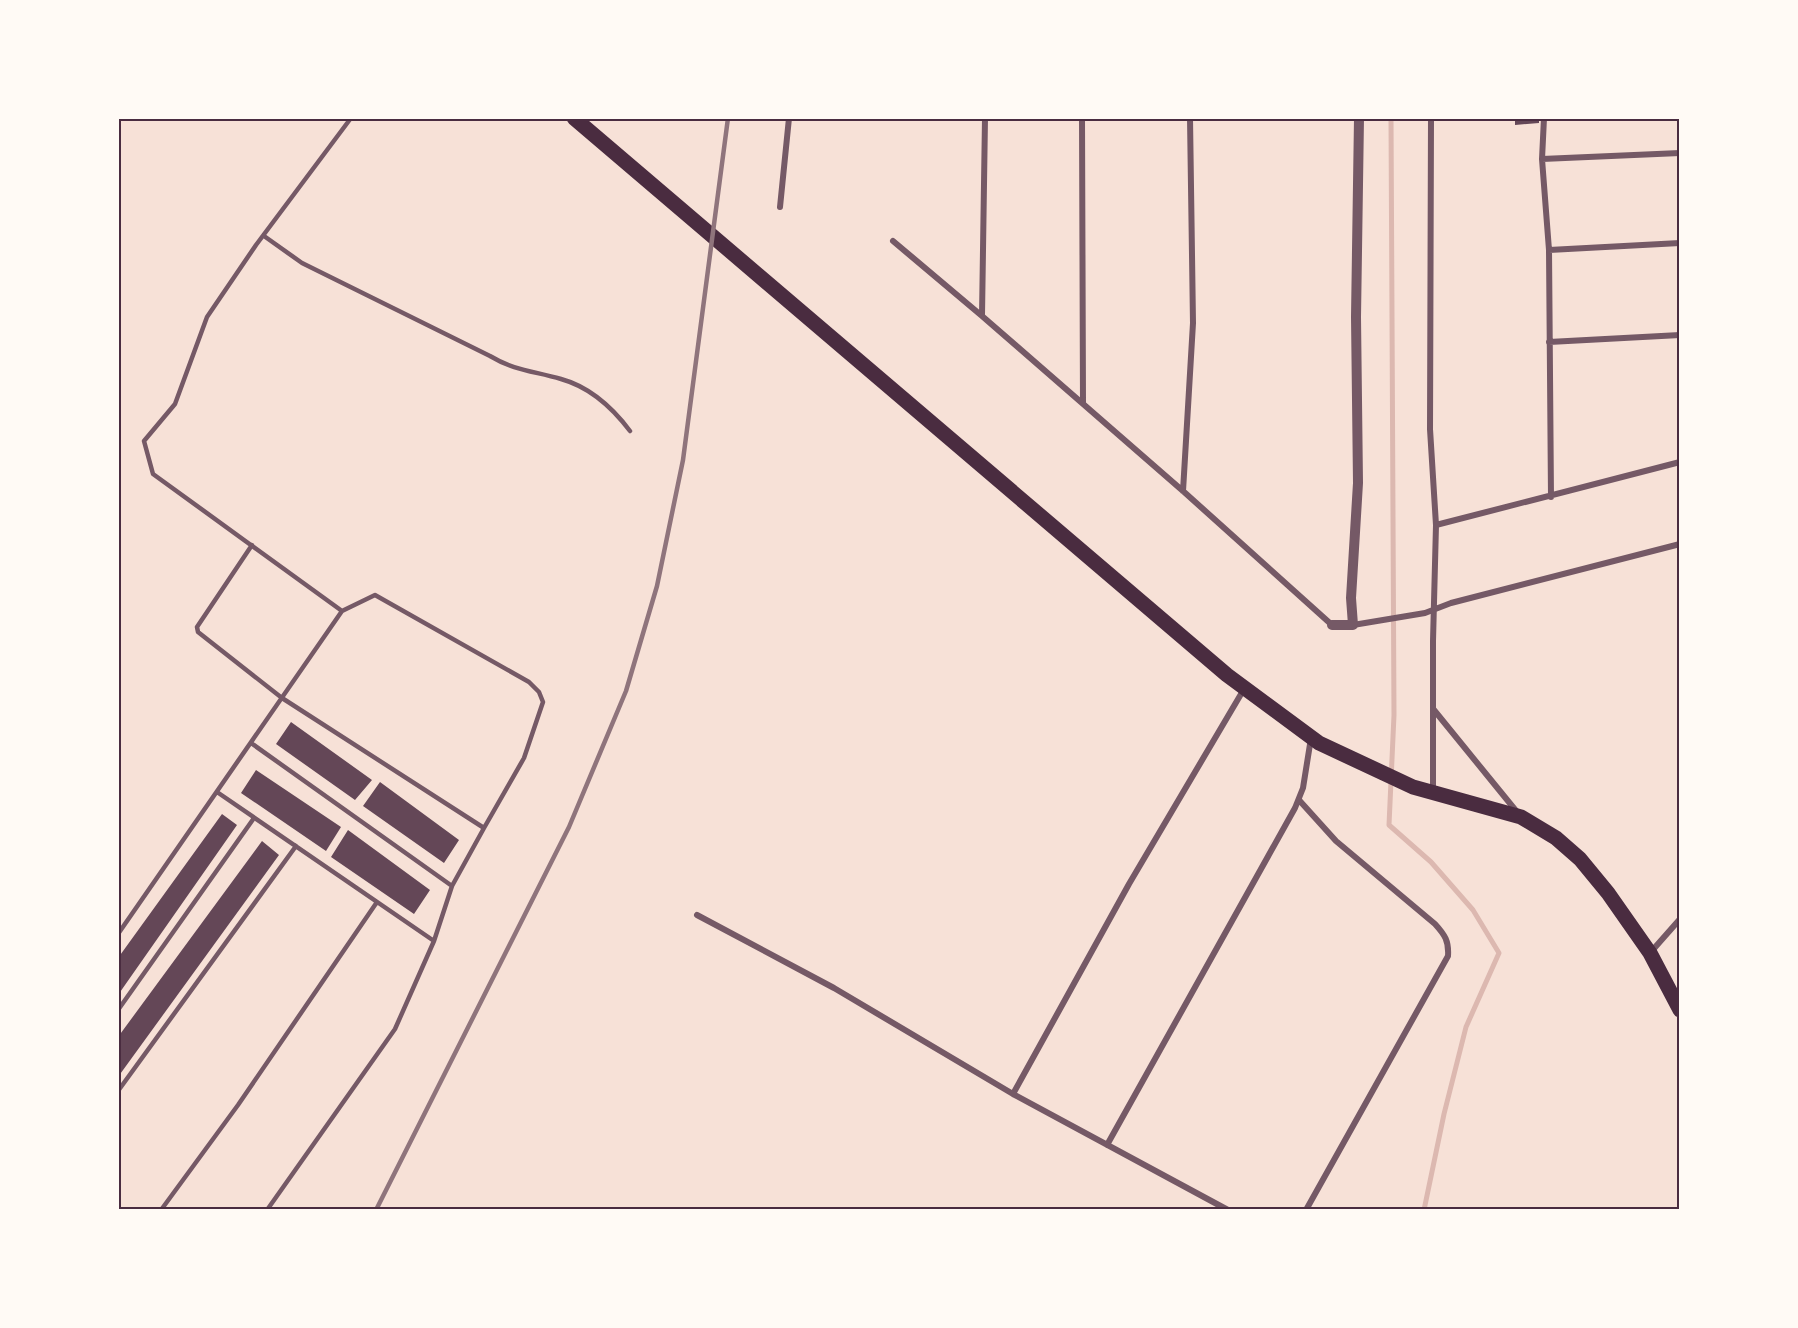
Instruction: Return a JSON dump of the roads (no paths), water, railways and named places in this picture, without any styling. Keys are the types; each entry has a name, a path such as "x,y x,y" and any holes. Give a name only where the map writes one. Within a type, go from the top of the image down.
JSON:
{"main road":[{"path":"574,118 1055,530 1245,688 1315,740 1413,787 1521,818 1556,838 1580,859 1608,893 1650,953 1680,1010"}],"street":[{"path":"780,207 789,118"},
{"path":"982,316 985,118"},
{"path":"1082,118 1083,404"},
{"path":"1183,491 1192,323 1190,118"},
{"path":"1353,626 1351,598 1358,483 1356,317 1359,118"},
{"path":"1431,118 1430,429 1436,525 1433,610 1433,791"},
{"path":"1544,118 1542,159 1549,250 1551,497"},
{"path":"1542,159 1680,153"},
{"path":"893,241 1183,491 1332,625 1353,626 1425,613 1451,603 1680,544"},
{"path":"1549,250 1680,243"},
{"path":"1550,342 1680,335"},
{"path":"1436,525 1680,462"},
{"path":"1013,1094 1129,884 1245,688"},
{"path":"1434,710 1521,818"},
{"path":"1107,1145 1299,800 1315,740"},
{"path":"1299,800 1336,841 1435,924 1449,944 1448,956 1306,1209"},
{"path":"697,915 834,988 1013,1094 1227,1209"},
{"path":"1650,953 1680,919"}],"lane":[{"path":"342,611 153,474 144,441 175,404 207,316 351,118"},
{"path":"264,236 302,263 480,351 507,367 564,379 582,387 612,408 630,431"},
{"path":"252,545 197,627 197,631 208,642 282,698 484,828"},
{"path":"118,934 342,611 375,595 529,682 539,692 543,702 524,758 452,886 434,941 395,1029 267,1209"},
{"path":"251,743 452,886"},
{"path":"217,792 434,941"},
{"path":"118,1010 254,818"},
{"path":"118,1091 296,846"},
{"path":"161,1209 238,1105 377,902"}],"waterway":[{"path":"1391,118 1394,715 1389,825 1431,862 1473,910 1499,953 1466,1027 1444,1114 1424,1210"}],"railway":[{"path":"376,1210 569,827 626,691 657,586 683,460 728,118"}]}
